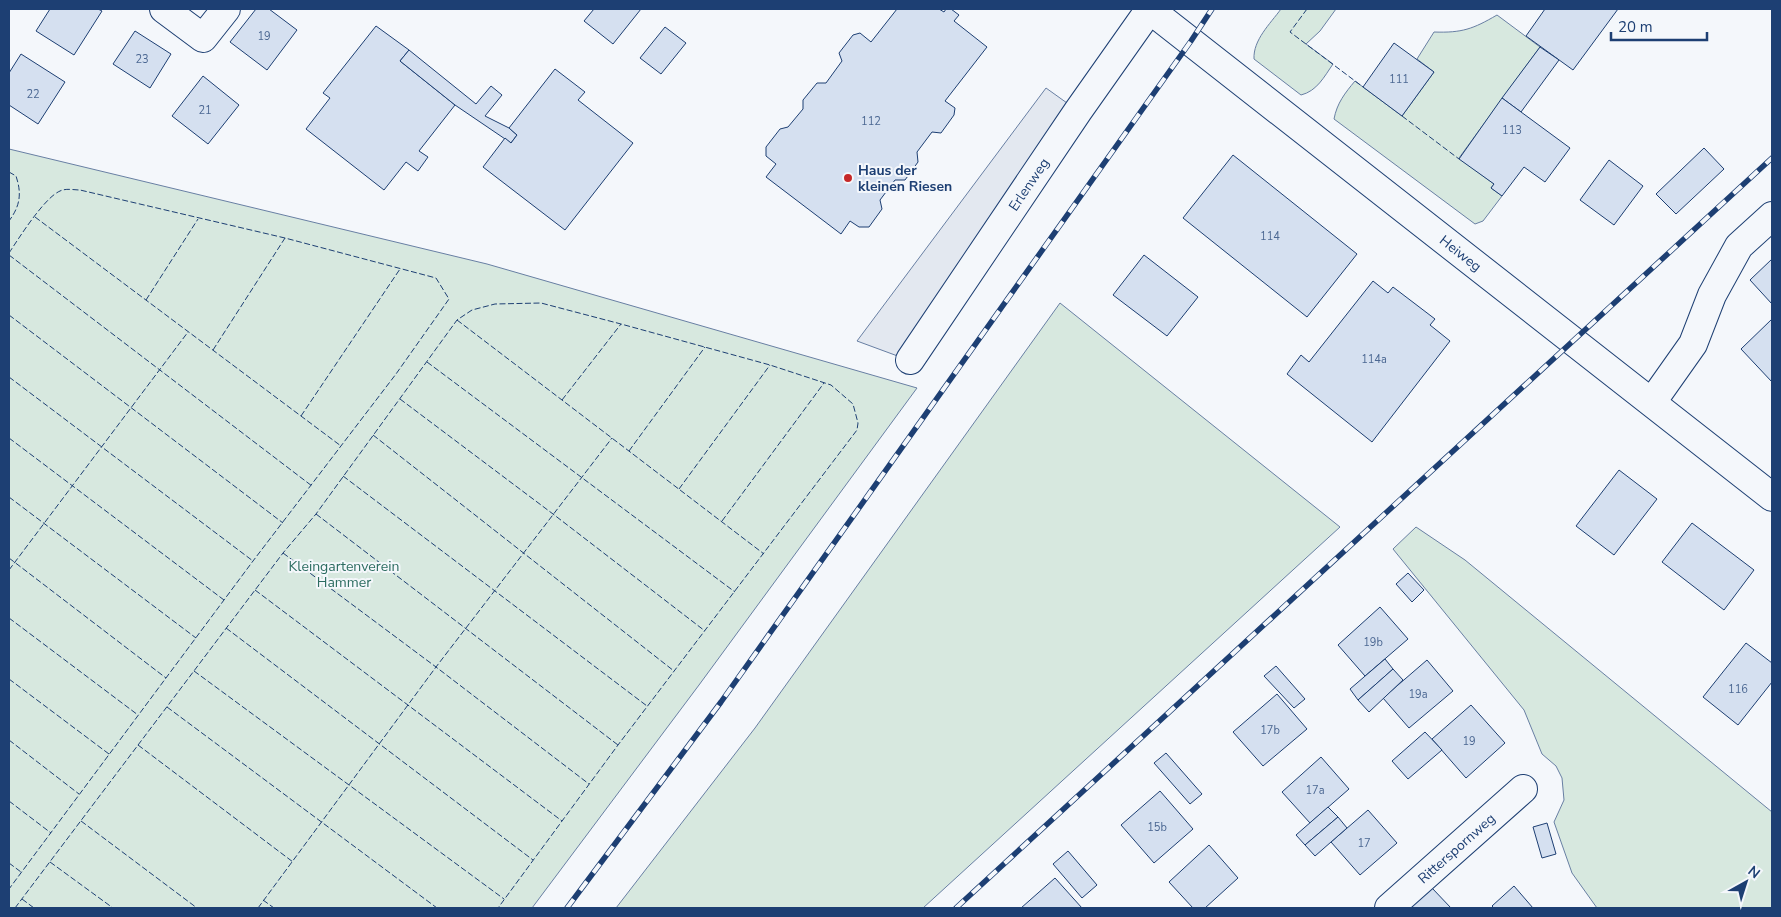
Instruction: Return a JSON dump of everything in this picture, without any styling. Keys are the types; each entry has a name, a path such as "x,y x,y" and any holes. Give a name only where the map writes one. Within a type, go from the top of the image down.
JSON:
{"street":[{"path":"164,9 203,38 226,9"},
{"name":"Erlenweg","path":"910,360 1078,111 1150,9"},
{"name":"Heiweg","path":"1150,9 1772,497"},
{"path":"1652,402 1693,344 1712,295 1739,246 1772,216"},
{"name":"Ritterspornweg","path":"1389,908 1523,789"}],"green space":[{"path":"1281,9 1336,9 1320,31 1306,44 1333,64 1316,87 1301,95 1254,59 1254,52 1259,39"},
{"path":"1497,15 1540,47 1459,158 1494,184 1491,188 1502,196 1483,221 1475,224 1334,119 1339,103 1355,81 1402,116 1434,72 1417,59 1434,32 1452,32 1467,29"},
{"name":"Kleingartenverein Hammer","path":"9,149 487,264 917,388 699,685 532,908 9,908"},
{"path":"1060,303 1340,527 923,908 616,908 755,728"},
{"path":"1416,527 1465,560 1772,812 1772,908 1597,908 1572,873 1554,822 1564,800 1562,778 1556,766 1542,754 1524,710 1393,549"}],"shaded area":[{"path":"1046,88 1088,118 922,365 857,341"}],"building":[{"path":"50,9 98,9 102,11 74,55 36,31"},
{"path":"256,9 269,9 297,30 267,70 230,42"},
{"path":"594,9 641,9 613,44 584,21"},
{"path":"897,9 939,9 944,12 946,9 951,9 959,15 954,21 987,47 945,101 955,108 954,115 941,133 932,132 917,152 918,162 905,180 895,180 880,200 882,209 869,227 859,227 850,221 841,234 766,177 776,164 766,156 766,147 780,129 788,127 803,109 803,100 817,83 826,83 842,61 839,53 853,35 860,33 871,42"},
{"path":"1545,9 1618,9 1573,70 1526,36"},
{"path":"376,26 409,50 400,61 455,105 419,151 428,157 418,171 406,162 384,190 306,129 330,98 323,93"},
{"path":"665,27 686,43 661,74 640,58"},
{"path":"135,31 171,54 150,88 113,64"},
{"path":"1394,43 1434,72 1402,116 1363,87"},
{"path":"1540,47 1559,60 1521,112 1502,98"},
{"path":"409,50 476,104 491,86 502,95 485,116 509,128 517,135 511,143 455,105 400,61"},
{"path":"21,54 65,82 38,124 9,105 9,73"},
{"path":"555,69 585,92 578,100 633,143 565,230 483,167 505,138 511,143 517,135 509,128"},
{"path":"203,76 239,105 208,144 172,116"},
{"path":"1502,98 1570,148 1545,182 1524,167 1502,196 1491,188 1494,184 1459,159"},
{"path":"1704,148 1724,169 1676,214 1656,194"},
{"path":"1233,155 1357,254 1307,317 1183,218"},
{"path":"1609,160 1643,186 1614,225 1580,200"},
{"path":"1144,255 1198,297 1167,336 1113,295"},
{"path":"1772,259 1772,304 1750,280"},
{"path":"1373,281 1388,293 1393,287 1435,319 1430,325 1450,341 1372,442 1287,374 1301,355 1309,362"},
{"path":"1772,319 1772,382 1741,349"},
{"path":"1619,470 1657,499 1614,555 1576,526"},
{"path":"1692,523 1754,570 1724,610 1662,562"},
{"path":"1408,573 1424,590 1412,602 1396,584"},
{"path":"1380,607 1408,639 1365,676 1338,645"},
{"path":"1746,643 1772,663 1772,682 1738,725 1703,697"},
{"path":"1385,659 1393,669 1358,700 1350,689"},
{"path":"1427,660 1453,691 1409,728 1383,698"},
{"path":"1276,666 1305,699 1294,708 1264,676"},
{"path":"1393,669 1403,680 1369,712 1358,700"},
{"path":"1277,694 1307,729 1263,766 1233,732"},
{"path":"1471,705 1505,743 1466,778 1432,739"},
{"path":"1425,732 1442,750 1408,779 1392,761"},
{"path":"1166,753 1202,794 1190,804 1154,763"},
{"path":"1321,757 1349,789 1310,823 1282,792"},
{"path":"1160,791 1193,829 1154,863 1121,825"},
{"path":"1328,807 1338,817 1305,845 1296,835"},
{"path":"1368,810 1397,843 1360,875 1331,842"},
{"path":"1338,817 1347,828 1315,856 1305,845"},
{"path":"1547,823 1556,854 1542,858 1533,827"},
{"path":"1209,845 1238,878 1205,908 1193,908 1169,882"},
{"path":"1068,851 1097,885 1082,898 1053,864"},
{"path":"1055,878 1082,908 1021,908"},
{"path":"1514,886 1533,908 1494,908 1492,906"},
{"path":"1432,888 1451,908 1410,908"}],"railway":[{"path":"567,908 721,702 1212,9"},
{"path":"956,908 1772,158"}],"fence":[{"path":"1307,9 1290,32 1363,87"},
{"path":"1402,116 1459,159"},
{"path":"9,172 16,176 19,189 18,205 9,221"},
{"path":"9,253 32,219 54,195 65,190 80,190 285,238 436,278 449,299 396,374 253,561 9,889"},
{"path":"35,217 341,446"},
{"path":"146,300 198,219"},
{"path":"213,350 285,238"},
{"path":"9,255 312,486"},
{"path":"301,416 400,269"},
{"path":"15,908 283,553 316,514 457,320 472,310 495,304 541,303 770,365 831,385 853,404 858,423 857,430 618,745 498,908"},
{"path":"9,315 283,523"},
{"path":"457,320 764,554"},
{"path":"562,400 621,324"},
{"path":"9,570 188,332"},
{"path":"629,451 705,347"},
{"path":"427,362 735,592"},
{"path":"679,489 770,365"},
{"path":"9,377 253,561"},
{"path":"722,521 824,383"},
{"path":"400,399 705,631"},
{"path":"373,435 674,671"},
{"path":"9,438 224,600"},
{"path":"258,908 436,667 612,438"},
{"path":"343,476 647,706"},
{"path":"9,497 196,638"},
{"path":"316,514 618,745"},
{"path":"283,553 589,784"},
{"path":"9,558 166,678"},
{"path":"255,590 562,821"},
{"path":"9,618 138,715"},
{"path":"226,628 533,860"},
{"path":"194,671 504,899"},
{"path":"9,679 109,754"},
{"path":"167,707 437,908"},
{"path":"9,740 79,794"},
{"path":"138,745 293,862"},
{"path":"9,801 51,833"},
{"path":"81,821 197,908"},
{"path":"50,862 113,908"},
{"path":"9,863 21,872"},
{"path":"22,899 34,908"},
{"path":"263,900 274,908"}],"place":[{"name":"Haus der kleinen Riesen","path":"848,178"}]}
